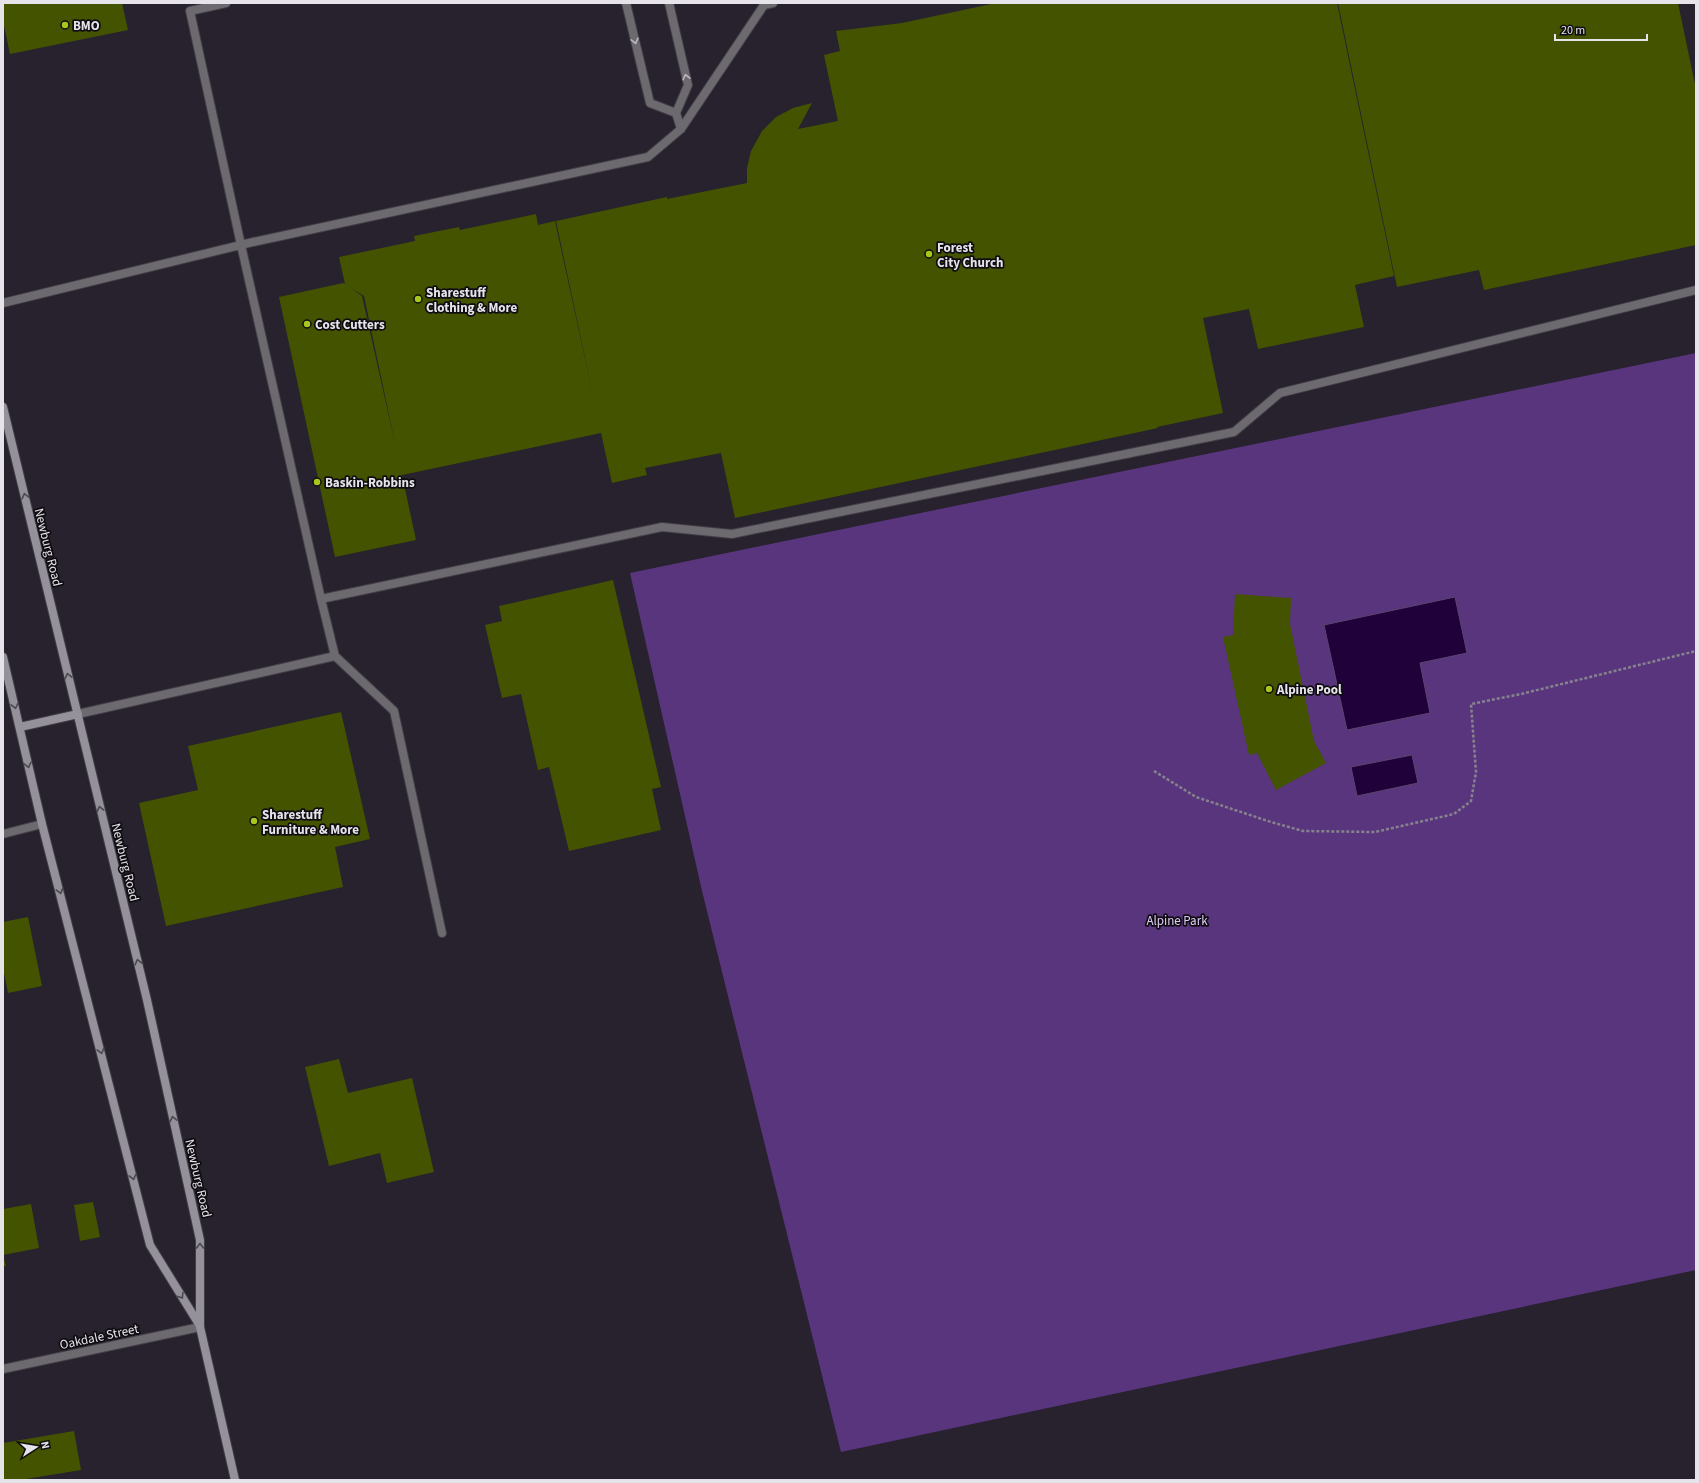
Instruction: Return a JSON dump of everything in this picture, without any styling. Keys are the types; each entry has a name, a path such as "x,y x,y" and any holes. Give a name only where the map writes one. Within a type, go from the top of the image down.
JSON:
{"main road":[{"name":"Newburg Road","path":"3,407 147,1000 200,1240 200,1327 236,1480"},
{"name":"Newburg Road","path":"3,657 42,824 150,1245 200,1327"},
{"path":"20,727 78,714"}],"street":[{"path":"226,3 190,7 241,245 321,599 335,656 394,711 442,933"},
{"path":"626,3 650,103 676,113"},
{"path":"668,3 688,84 676,113 681,129"},
{"path":"3,303 241,245 648,157 681,129 763,4 773,3"},
{"path":"321,599 662,527 732,534 1234,432 1280,393 1696,290"},
{"path":"78,714 335,656"},
{"path":"3,834 42,824"},
{"name":"Oakdale Street","path":"3,1369 200,1327"}],"path":[{"path":"1154,771 1196,797 1303,831 1375,832 1454,814 1470,801 1476,772 1471,704 1521,694 1696,651"}],"green space":[{"name":"Alpine Park","path":"1696,353 1696,1270 841,1452 702,891 630,573"}],"shaded area":[{"path":"1455,597 1467,653 1420,663 1430,713 1347,730 1324,625"},
{"path":"1412,755 1418,783 1357,796 1351,767"}],"building":[{"name":"BMO","path":"3,3 122,3 128,30 10,54 3,21"},
{"path":"996,3 1337,3 1394,276 1355,285 1364,327 1258,349 1249,309 1203,318 1223,413 735,518 721,453 645,468 647,475 612,483 601,433 402,475 416,540 335,557 279,297 343,283 345,284 339,257 415,241 414,236 459,227 460,230 536,214 538,225 555,221 594,400 556,221 667,197 667,199 747,183 747,168 751,151 762,131 776,117 793,108 812,103 798,129 838,121 824,55 840,51 836,31 902,23","holes":["351,288 364,296 396,448 362,296"]},
{"path":"1338,3 1678,3 1696,89 1696,245 1484,290 1479,270 1397,287"},
{"path":"613,580 661,787 652,789 661,830 569,851 549,767 538,770 521,694 502,698 485,625 502,621 499,606"},
{"name":"Alpine Pool","path":"1235,594 1291,598 1290,624 1314,741 1326,763 1276,790 1257,753 1249,755 1223,637 1233,635"},
{"name":"Sharestuff Furniture & More","path":"341,712 370,839 335,847 343,887 166,926 139,803 198,790 188,746"},
{"path":"28,917 42,986 8,993 3,968 3,922"},
{"path":"339,1059 348,1093 412,1078 434,1172 387,1183 380,1153 329,1166 305,1067"},
{"path":"93,1202 100,1237 80,1241 74,1205"},
{"path":"31,1204 39,1248 3,1255 3,1209"},
{"path":"3,1255 6,1266 3,1266"},
{"path":"74,1431 81,1470 20,1480 3,1480 3,1443"}],"place":[{"name":"BMO","path":"65,25"},
{"name":"Forest City Church","path":"929,254"},
{"name":"Sharestuff Clothing & More","path":"418,299"},
{"name":"Cost Cutters","path":"307,324"},
{"name":"Baskin-Robbins","path":"317,482"},
{"name":"Alpine Pool","path":"1269,689"},
{"name":"Sharestuff Furniture & More","path":"254,821"}]}
